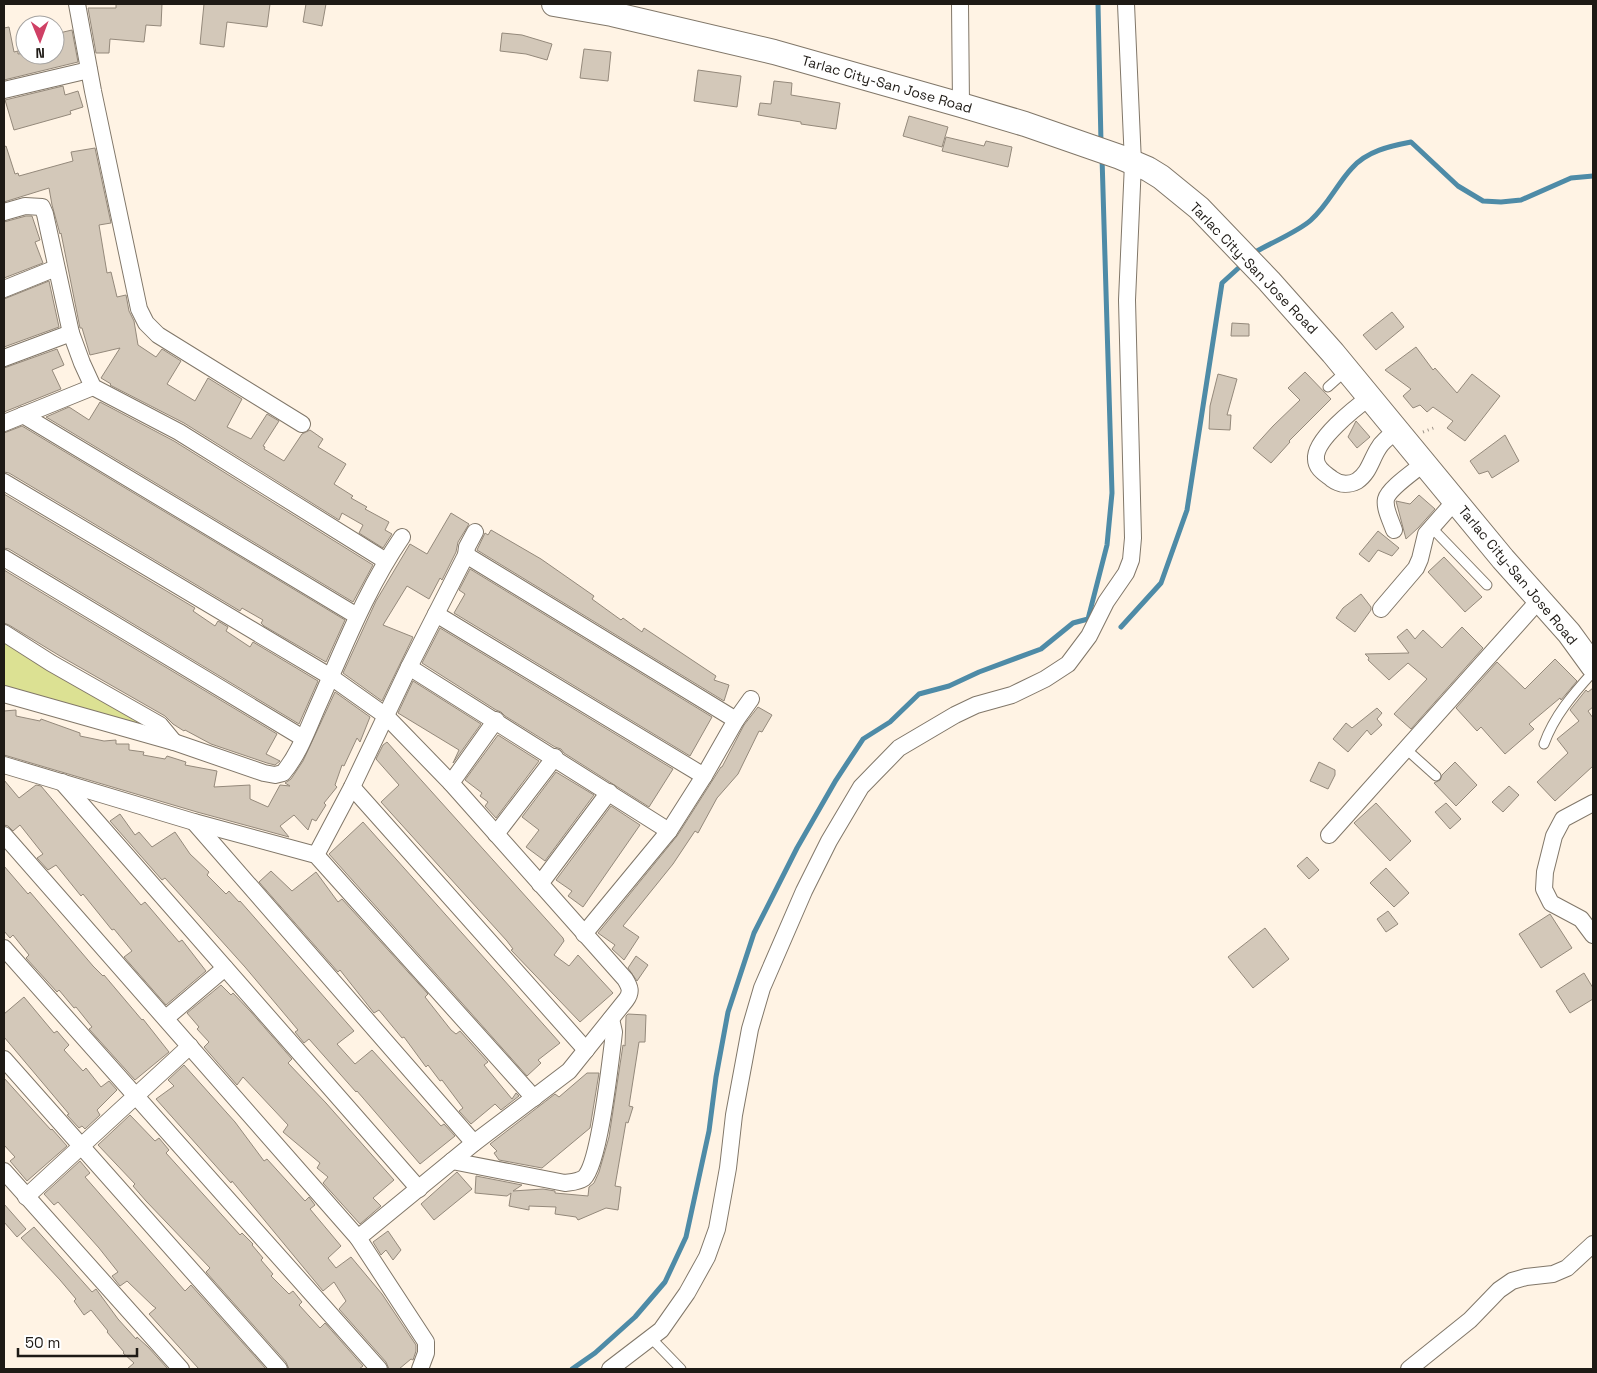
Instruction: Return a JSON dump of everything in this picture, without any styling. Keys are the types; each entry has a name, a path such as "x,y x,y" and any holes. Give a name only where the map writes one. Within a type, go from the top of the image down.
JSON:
{"main road":[{"name":"Tarlac City-San Jose Road","path":"554,4 592,7 612,14 774,52 961,105 1025,124 1127,160 1161,177 1199,208 1269,281 1370,397 1503,559 1569,633 1593,666"}],"street":[{"path":"77,4 139,309 146,323 158,335 302,424"},
{"path":"960,4 961,105"},
{"path":"610,1369 651,1338 670,1318 707,1257 716,1229 728,1168 734,1114 750,1029 762,988 804,891 829,841 861,787 900,748 954,715 1012,695 1045,679 1068,664 1089,636 1106,602 1126,573 1132,560 1126,4"},
{"path":"4,90 89,70"},
{"path":"4,212 25,206 42,207 71,333 93,386 179,432 386,561"},
{"path":"4,288 56,268"},
{"path":"4,358 71,333"},
{"path":"4,423 93,386"},
{"path":"1370,397 1351,411 1332,430 1317,450 1316,461 1320,469 1337,482 1347,484 1356,482 1369,469 1378,448 1397,431"},
{"path":"23,415 358,616"},
{"path":"1394,530 1386,499 1390,492 1424,463"},
{"path":"4,482 331,678 386,716 451,782 625,979 630,988 629,996 569,1070 452,1161 358,1238"},
{"path":"1381,609 1416,568 1426,534 1455,501"},
{"path":"316,855 352,787 409,667 466,555 467,547 475,532"},
{"path":"4,694 174,742 264,773 275,775 283,773 290,765 303,738 358,616 386,561 402,536"},
{"path":"466,555 736,720"},
{"path":"4,558 303,738"},
{"path":"1329,834 1540,600"},
{"path":"436,614 704,776"},
{"path":"4,633 51,663 160,725 174,742"},
{"path":"409,667 555,757 669,831"},
{"path":"584,934 669,831 704,776 736,720 751,699"},
{"path":"451,782 496,720"},
{"path":"496,834 555,757"},
{"path":"4,765 194,822 316,855 534,1098"},
{"path":"62,782 419,1189"},
{"path":"352,787 586,1050"},
{"path":"540,884 609,792"},
{"path":"1593,803 1563,819 1554,836 1544,889 1551,903 1581,919 1593,934"},
{"path":"194,822 474,1144"},
{"path":"4,835 358,1238 426,1342 426,1353 420,1369"},
{"path":"4,948 379,1369"},
{"path":"166,1018 225,968"},
{"path":"452,1161 565,1183 576,1182 584,1177 595,1154 605,1099 614,1032 611,1020"},
{"path":"26,1197 190,1046"},
{"path":"4,1059 279,1369"},
{"path":"4,1172 181,1369"},
{"path":"1409,1369 1470,1320 1499,1290 1512,1281 1526,1277 1553,1274 1567,1268 1593,1244"}],"lane":[{"path":"1328,387 1347,370"},
{"path":"1432,527 1487,586"},
{"path":"1544,744 1549,729 1568,700 1593,672"},
{"path":"1406,749 1436,776"},
{"path":"651,1338 680,1369"}],"green space":[{"path":"4,633 192,749 4,698"}],"building":[{"path":"116,4 162,4 161,26 146,25 144,42 110,39 109,53 96,53 88,8 116,8"},
{"path":"204,4 270,4 267,27 227,22 224,47 200,44"},
{"path":"306,4 326,4 322,26 303,22"},
{"path":"9,27 15,52 15,65 65,65 65,32 72,30 78,62 4,80 4,28"},
{"path":"502,33 522,35 552,44 547,60 526,54 500,51"},
{"path":"584,49 611,52 608,81 580,78"},
{"path":"698,70 741,76 737,107 694,101"},
{"path":"774,81 792,83 791,95 840,103 836,129 758,115 760,103 771,104"},
{"path":"63,86 65,95 78,91 83,107 70,111 71,114 14,130 5,100"},
{"path":"909,116 948,127 942,147 903,136"},
{"path":"946,137 984,146 986,141 1012,147 1008,167 942,151"},
{"path":"6,146 15,174 18,173 19,176 73,161 71,152 95,148 111,223 99,225 107,273 111,272 117,297 126,295 129,311 134,321 138,345 156,357 162,349 181,361 167,384 195,401 208,378 242,399 227,427 251,439 267,414 279,421 263,446 265,447 264,449 284,461 302,434 310,430 323,439 318,447 346,464 334,484 353,496 351,498 367,507 365,509 389,522 385,530 392,534 383,548 359,533 363,525 342,513 339,520 184,423 110,385 101,378 120,348 90,355 82,328 80,328 61,233 49,188 4,202 4,147"},
{"path":"32,216 40,240 35,242 43,263 4,278 4,222"},
{"path":"49,281 59,327 4,347 4,299"},
{"path":"1392,312 1404,327 1376,350 1363,335"},
{"path":"1232,323 1249,324 1249,336 1231,336"},
{"path":"1416,347 1433,370 1435,368 1457,393 1472,374 1500,396 1465,441 1447,428 1453,421 1433,407 1427,412 1420,405 1413,408 1403,396 1411,389 1385,370"},
{"path":"57,349 64,365 52,370 61,389 4,412 4,368"},
{"path":"1305,372 1331,399 1289,441 1271,463 1253,448 1300,400 1288,388"},
{"path":"1218,374 1237,379 1227,415 1231,415 1230,430 1209,429 1210,406"},
{"path":"100,402 174,441 373,565 353,602 46,417 69,407 89,420"},
{"path":"1356,421 1370,437 1357,448 1348,437"},
{"path":"22,426 345,620 326,662 264,626 261,623 263,620 242,608 240,611 9,473 4,472 4,433"},
{"path":"1505,435 1519,461 1492,478 1488,471 1479,474 1470,461"},
{"path":"4,494 195,608 193,611 215,626 218,621 228,627 226,631 250,647 253,642 318,681 299,724 9,549 4,548"},
{"path":"1419,495 1435,509 1406,539 1396,501 1410,504"},
{"path":"451,513 469,524 458,542 456,552 442,580 440,578 429,599 407,586 383,625 413,637 382,701 343,673 376,601 410,544 427,554"},
{"path":"491,530 541,559 594,596 592,599 621,620 623,618 642,632 644,628 716,676 714,680 729,685 724,701 477,550 485,533 488,535"},
{"path":"1378,531 1399,548 1392,556 1378,550 1369,562 1359,554"},
{"path":"1444,557 1482,597 1465,612 1428,572"},
{"path":"470,569 712,717 690,756 454,613 465,594 459,590"},
{"path":"4,570 277,734 266,754 280,761 275,765 267,763 211,744 184,731 165,716 4,623"},
{"path":"1361,594 1371,607 1371,610 1355,632 1336,618 1343,608"},
{"path":"1462,627 1483,648 1411,729 1394,714 1427,679 1408,663 1389,680 1368,660 1369,658 1365,654 1409,653 1397,637 1407,629 1415,639 1423,630 1442,648"},
{"path":"440,628 673,769 649,807 564,753 561,749 422,663"},
{"path":"1555,659 1577,681 1561,700 1560,698 1529,724 1534,729 1505,754 1481,727 1477,731 1456,708 1497,662 1525,689"},
{"path":"413,681 481,724 453,763 459,750 398,713"},
{"path":"1593,688 1593,707 1588,711 1593,718 1593,766 1555,801 1537,782 1568,753 1557,739 1579,721 1570,710 1586,690 1588,692"},
{"path":"335,692 370,717 360,742 357,738 344,766 342,765 335,785 337,787 324,803 326,805 316,821 312,819 308,830 294,815 280,826 289,837 4,755 4,711 16,710 16,716 40,721 41,719 80,733 80,736 104,741 116,740 116,744 129,744 129,750 144,752 143,755 165,759 167,756 186,762 185,765 217,771 214,787 250,785 250,799 268,807 280,785 290,786 285,783 291,779 303,761"},
{"path":"758,707 772,715 762,732 759,731 738,774 717,798 698,833 695,831 673,864 623,926 639,937 624,960 612,949 615,945 598,933 677,836 722,767 744,725"},
{"path":"1377,708 1382,713 1377,719 1382,725 1371,735 1367,730 1348,752 1333,739 1346,723 1352,728"},
{"path":"498,735 539,761 496,818 485,806 488,802 480,796 482,793 465,780"},
{"path":"387,742 563,938 564,941 554,955 569,966 578,955 613,993 580,1022 511,950 513,949 507,941 381,802 399,785 376,759 383,745"},
{"path":"1319,762 1335,770 1335,775 1328,789 1310,781"},
{"path":"1455,762 1477,785 1456,806 1434,783 1440,780 1442,775"},
{"path":"556,772 594,795 545,861 526,847 539,830 522,817"},
{"path":"4,780 19,798 36,785 41,786 141,905 145,902 179,942 182,940 206,971 166,1005 124,957 132,951 83,894 81,896 56,865 48,870 37,858 43,854 20,825 13,831 4,825"},
{"path":"1509,786 1519,795 1503,812 1492,802"},
{"path":"1376,803 1411,841 1390,861 1354,823"},
{"path":"1446,803 1461,819 1450,829 1435,812"},
{"path":"611,806 640,825 583,907 568,896 572,891 556,880"},
{"path":"120,814 135,835 139,832 152,847 175,832 190,854 209,872 207,875 226,894 229,891 240,901 354,1031 337,1044 355,1064 372,1050 441,1126 444,1124 455,1136 420,1164 309,1039 304,1043 295,1032 298,1030 245,967 165,878 162,880 110,821"},
{"path":"363,822 560,1043 538,1060 541,1063 527,1076 329,854"},
{"path":"1307,857 1319,870 1309,879 1297,866"},
{"path":"4,866 28,894 30,892 93,966 104,975 169,1052 135,1080 89,1029 92,1027 76,1007 74,1008 59,990 57,992 26,958 29,955 13,935 10,938 4,931"},
{"path":"1386,868 1409,893 1394,907 1370,883"},
{"path":"271,871 292,891 316,872 338,902 342,899 428,994 425,997 451,1030 456,1034 460,1031 488,1062 484,1065 512,1099 516,1093 519,1096 501,1110 495,1104 471,1124 459,1111 463,1108 442,1080 440,1081 428,1065 426,1067 404,1037 402,1038 379,1010 374,1013 340,970 338,972 259,882"},
{"path":"1388,911 1398,924 1386,932 1377,919"},
{"path":"1550,914 1572,948 1541,968 1519,934"},
{"path":"1265,928 1289,959 1253,988 1228,957"},
{"path":"636,956 648,965 637,981 628,968"},
{"path":"1584,973 1593,988 1593,999 1570,1013 1556,991"},
{"path":"221,985 231,995 233,993 251,1012 292,1059 288,1063 394,1180 373,1198 381,1206 360,1224 323,1183 328,1177 317,1168 320,1163 283,1132 288,1125 243,1077 237,1085 204,1047 209,1042 197,1029 199,1027 187,1013"},
{"path":"24,997 54,1033 57,1031 69,1045 64,1050 83,1071 86,1068 101,1087 109,1081 117,1090 97,1110 100,1115 85,1129 82,1126 79,1128 67,1115 69,1114 4,1037 4,1014"},
{"path":"628,1014 646,1015 645,1042 639,1042 629,1106 633,1107 628,1123 626,1122 615,1186 621,1187 618,1210 606,1208 578,1220 576,1217 555,1214 556,1207 529,1206 529,1210 509,1206 511,1193 507,1196 475,1193 476,1176 522,1185 513,1191 543,1189 555,1191 555,1193 588,1196 589,1187 594,1183 599,1172 609,1137 623,1045 625,1046 626,1016"},
{"path":"184,1065 235,1122 264,1161 267,1159 305,1201 309,1197 315,1205 310,1209 341,1246 328,1258 336,1268 351,1257 382,1294 416,1345 413,1360 411,1359 399,1369 389,1369 386,1362 339,1309 346,1301 334,1282 323,1291 232,1181 231,1183 156,1099 174,1086 168,1080"},
{"path":"587,1073 599,1073 590,1128 542,1168 499,1160 494,1153 497,1151 490,1144 555,1094 559,1097"},
{"path":"4,1078 67,1146 27,1181 10,1161 15,1157 4,1145"},
{"path":"130,1115 155,1141 159,1138 169,1150 166,1153 240,1235 242,1233 253,1244 263,1258 261,1260 273,1274 271,1276 289,1294 293,1291 302,1302 299,1305 320,1328 325,1323 363,1366 359,1369 289,1369 286,1362 206,1272 210,1268 146,1201 133,1186 135,1184 98,1145"},
{"path":"80,1161 90,1173 85,1177 185,1291 191,1285 266,1369 199,1369 149,1314 156,1308 127,1281 120,1286 112,1276 118,1272 99,1248 58,1202 54,1205 44,1194"},
{"path":"457,1172 472,1189 434,1220 421,1204"},
{"path":"4,1204 26,1229 17,1237 4,1222"},
{"path":"34,1227 92,1292 96,1289 118,1319 136,1339 137,1337 148,1347 168,1369 127,1369 134,1363 123,1353 91,1310 84,1315 74,1301 76,1299 21,1238"},
{"path":"388,1231 401,1250 393,1260 386,1250 381,1255 373,1242"}],"waterway":[{"path":"1098,4 1101,143"},
{"path":"1252,255 1311,220 1358,162 1372,153 1395,145 1411,142 1458,186 1483,201 1521,200 1571,178 1593,176"},
{"path":"572,1369 595,1353 635,1317 665,1282 686,1237 709,1131 716,1077 728,1012 754,933 797,848 836,780 863,739 890,722 919,694 949,686 979,672 1041,649 1073,623 1088,619 1107,545 1112,493 1102,157"},
{"path":"1121,627 1161,583 1187,510 1222,283 1244,263"}]}
